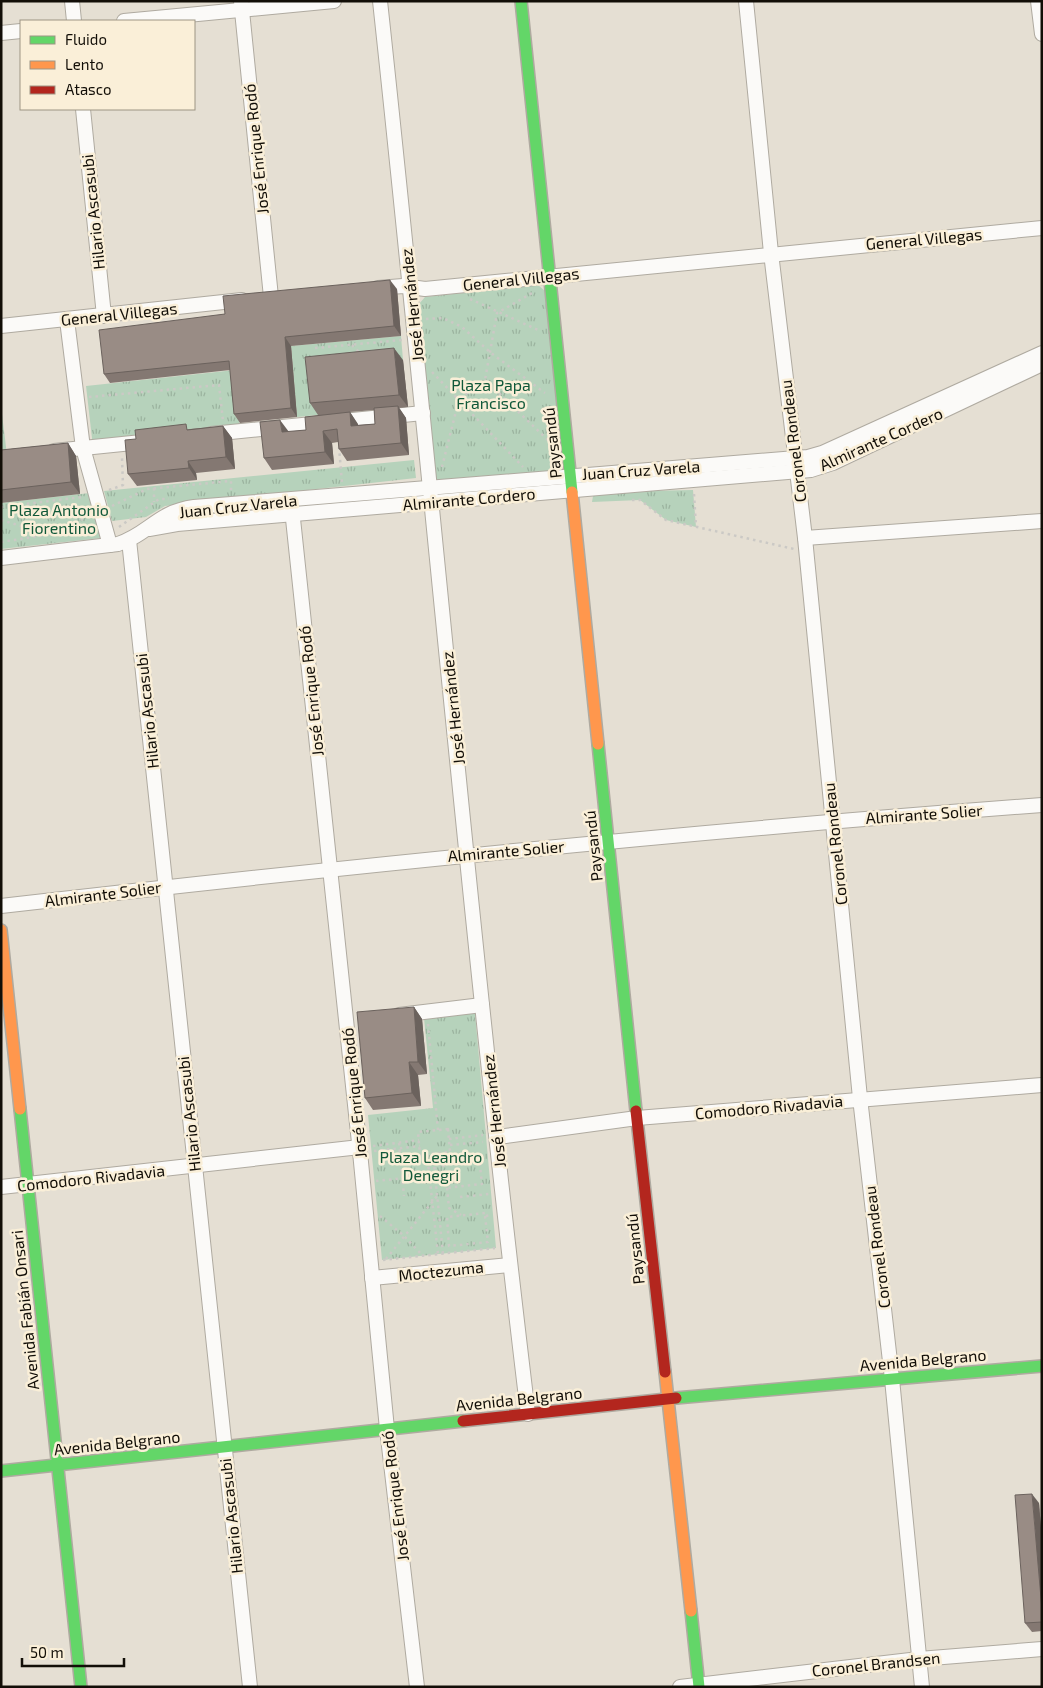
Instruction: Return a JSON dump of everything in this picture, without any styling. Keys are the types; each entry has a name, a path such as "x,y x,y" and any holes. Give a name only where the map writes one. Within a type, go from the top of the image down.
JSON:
{"street":[{"path":"72,1 74,20"},
{"path":"132,20 242,6 334,1"},
{"name":"José Hernández","path":"380,1 432,495 482,1005 528,1414"},
{"name":"Paysandú","path":"522,1 637,1118 699,1686"},
{"name":"Coronel Rondeau","path":"746,1 771,253 805,543 860,1098 892,1379 922,1687"},
{"path":"1038,1 1042,34"},
{"name":"José Enrique Rodó","path":"242,6 266,298"},
{"path":"1,33 20,31"},
{"name":"Hilario Ascasubi","path":"83,110 104,316"},
{"name":"General Villegas","path":"365,289 410,286 425,289 771,253 1042,228"},
{"name":"General Villegas","path":"1,326 266,298"},
{"path":"1,558 110,545 83,448 67,320"},
{"name":"Juan Cruz Varela","path":"110,545 129,540 162,516 181,509 291,507 343,495 432,495 571,475 796,465 1042,352"},
{"name":"Almirante Cordero","path":"291,507 432,495 573,490 796,465 824,467 1042,364"},
{"path":"196,436 423,412"},
{"path":"36,452 158,440"},
{"name":"José Enrique Rodó","path":"291,507 360,1150 387,1429 417,1687"},
{"path":"805,543 1042,521"},
{"name":"Hilario Ascasubi","path":"129,540 223,1448 250,1687"},
{"name":"Almirante Solier","path":"1,906 329,869 609,841 1042,805"},
{"name":"Avenida Fabián Onsari","path":"1,930 81,1687"},
{"path":"382,1016 482,1005"},
{"path":"346,1020 364,1018"},
{"name":"Comodoro Rivadavia","path":"498,1137 637,1118 860,1098 1042,1085"},
{"name":"Comodoro Rivadavia","path":"1,1187 360,1150"},
{"name":"Moctezuma","path":"372,1278 510,1265"},
{"name":"Avenida Belgrano","path":"1,1471 668,1399 1042,1366"},
{"name":"Coronel Brandsen","path":"680,1687 919,1659 1042,1649"}],"path":[{"path":"497,312 539,288"},
{"path":"524,294 533,293 538,297"},
{"path":"478,297 469,298 542,331 541,323"},
{"path":"424,312 426,328"},
{"path":"438,456 440,476 460,400 486,380 497,312"},
{"path":"425,319 443,318 462,327 491,352 548,395 547,386"},
{"path":"315,348 416,339"},
{"path":"352,345 361,355"},
{"path":"323,347 324,356"},
{"path":"430,379 430,369 524,468 518,468"},
{"path":"486,380 553,445 552,437"},
{"path":"76,398 220,385 224,432"},
{"path":"1,507 96,495 123,485 121,444"},
{"path":"339,447 343,495"},
{"path":"124,501 147,489 231,481"},
{"path":"154,488 155,509"},
{"path":"693,490 696,527"},
{"path":"630,500 640,500 666,520 793,549 805,543"},
{"path":"1,520 49,534"},
{"path":"427,1012 438,1130"},
{"path":"448,1152 420,1155 418,1132 448,1129 449,1161"},
{"path":"449,1139 498,1137"},
{"path":"450,1145 498,1137"},
{"path":"360,1150 419,1140"},
{"path":"399,1142 404,1196"},
{"path":"360,1150 420,1146"},
{"path":"427,1154 438,1254"},
{"path":"433,1154 443,1254"},
{"path":"447,1188 482,1184 478,1157 443,1162 449,1208 461,1215"},
{"path":"363,1183 444,1174"},
{"path":"460,1198 503,1192"},
{"path":"372,1278 404,1235 437,1196"},
{"path":"365,1204 404,1235 423,1256"},
{"path":"485,1213 488,1242 449,1246 447,1217 461,1215 485,1213"},
{"path":"440,1232 448,1231"},
{"path":"371,1262 508,1246"}],"green space":[{"name":"Plaza Papa Francisco","path":"538,285 545,291 563,463 556,472 436,483 419,304 425,297"},
{"path":"401,336 403,360 314,369 318,415 297,417 291,346"},
{"path":"235,370 240,431 93,447 86,386"},
{"path":"1,406 7,455 1,453"},
{"path":"414,460 416,478 165,506 146,517 112,521 104,491"},
{"path":"693,490 696,527 666,520 640,500 592,502 593,496 597,492"},
{"name":"Plaza Antonio Fiorentino","path":"90,493 101,538 1,549 1,503"},
{"name":"Plaza Leandro Denegri","path":"475,1013 496,1248 382,1260 368,1115 433,1108 424,1018"}],"building":[{"path":"390,280 394,326 285,337 291,408 234,414 229,361 104,374 99,330 225,314 223,296"},
{"path":"394,348 399,395 310,403 305,357"},
{"path":"398,406 401,443 339,449 337,429 323,431 325,452 264,458 260,422 280,420 282,432 306,430 305,417 350,412 351,426 375,424 374,408"},
{"path":"186,424 187,430 223,426 226,457 188,461 189,468 128,474 125,440 136,439 135,430"},
{"path":"68,443 71,482 1,490 1,450"},
{"path":"414,1007 418,1062 409,1062 412,1093 365,1098 357,1012"},
{"path":"1032,1494 1042,1622 1025,1623 1015,1495"}],"traffic: fast":[{"path":"521,1 572,492"},
{"path":"598,744 636,1111"},
{"path":"20,1109 81,1687"},
{"path":"676,1398 1042,1366"},
{"path":"1,1471 463,1421"},
{"path":"691,1611 699,1687"}],"traffic: slow":[{"path":"572,492 598,744"},
{"path":"1,930 20,1109"},
{"path":"665,1372 691,1611"}],"traffic: jam":[{"path":"636,1111 665,1372"},
{"path":"463,1421 676,1398"}]}
